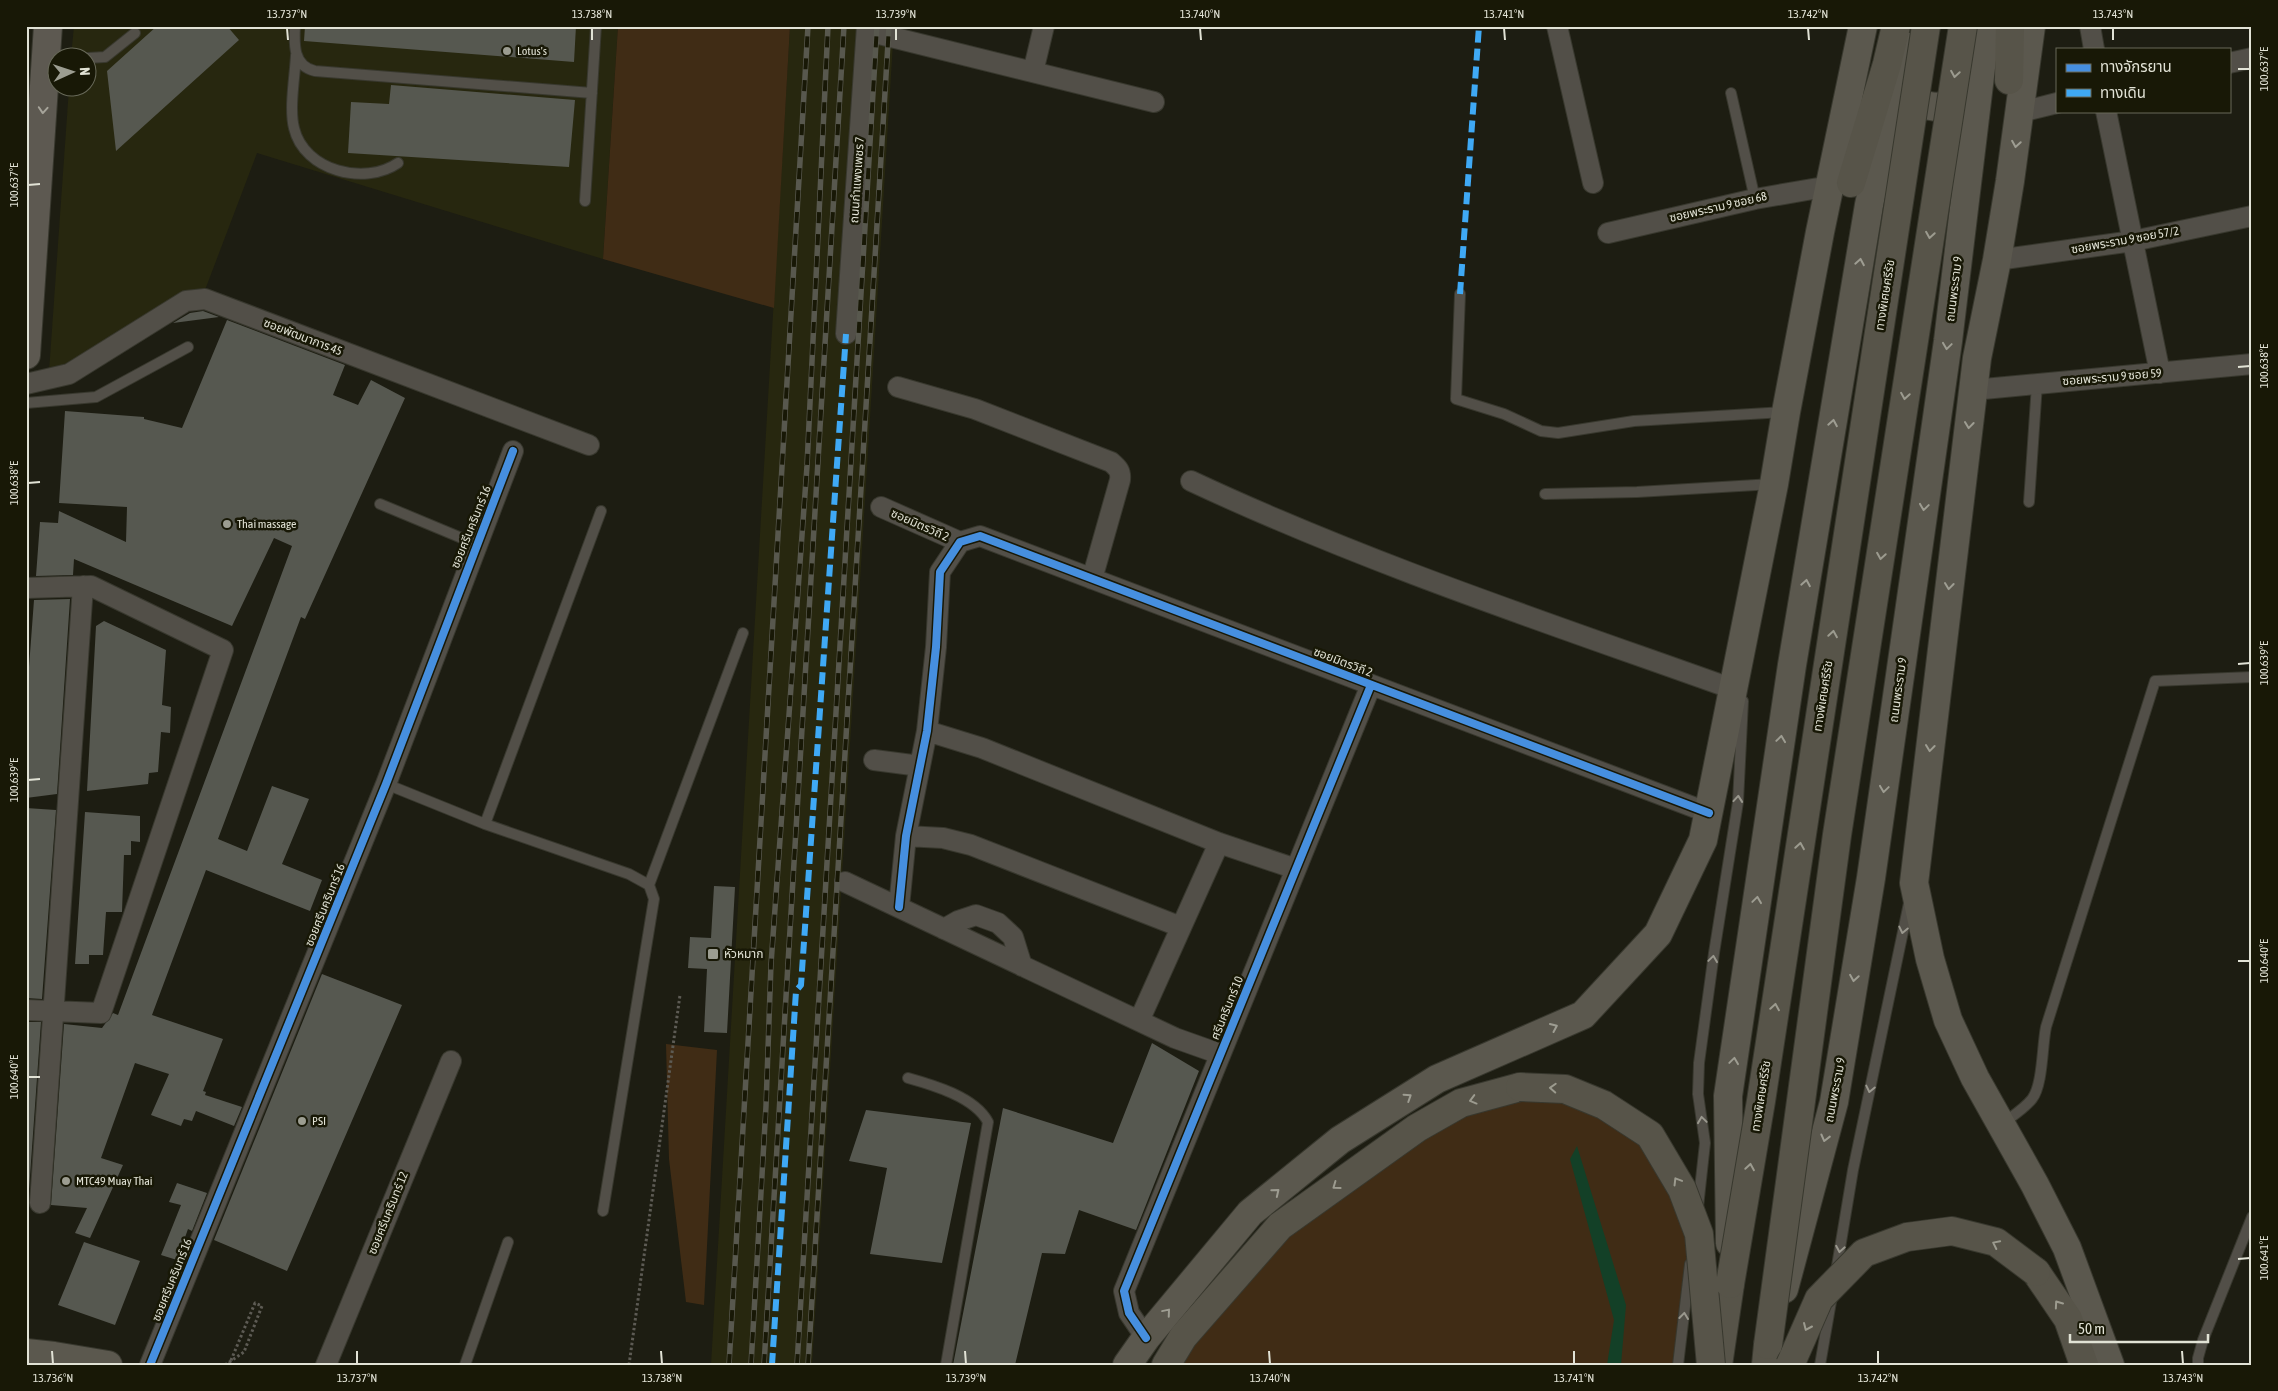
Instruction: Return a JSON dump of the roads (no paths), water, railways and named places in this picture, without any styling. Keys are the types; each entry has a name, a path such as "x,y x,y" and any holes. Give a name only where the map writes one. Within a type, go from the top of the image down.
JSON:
{"highway":[{"path":"1841,185 1887,64 1896,26"},
{"name":"ทางพิเศษศรีรัช","path":"1718,1365 1761,1101 1926,26"},
{"path":"1767,1355 1837,835 1963,26"},
{"path":"2009,80 2010,26"},
{"path":"1166,1365 1184,1337 1280,1226 1416,1128 1460,1103 1520,1087 1565,1089 1604,1105 1650,1135 1682,1189 1699,1234 1711,1365"},
{"path":"1790,1365 1819,1299 1864,1253 1907,1237 1952,1231 1996,1242 2036,1272 2068,1319 2084,1365"}],"main road":[{"path":"26,355 48,26"},
{"path":"1127,1365 1146,1338 1250,1213 1340,1140 1437,1079 1583,1015 1658,934 1703,840 1774,484 1786,412 1841,185 1863,26"},
{"path":"1730,1284 1728,1096 1792,666 1870,205 1908,26"},
{"name":"ถนนพระราม 9","path":"1767,1355 1834,1102 1871,878 1948,342 1986,26"},
{"path":"2032,26 2021,112 1997,260 1977,358 1914,883 1930,959 1948,1020 1975,1078 2067,1248 2110,1365"},
{"path":"1897,76 1912,103 1936,108 1962,104 1978,89"},
{"path":"1977,358 1978,89"},
{"path":"33,1352 108,1365"}],"street":[{"path":"1033,72 1044,26"},
{"path":"1557,26 1593,183"},
{"path":"2090,26 2094,48"},
{"path":"867,28 1154,102"},
{"name":"ถนนกำแพงเพชร 7","path":"846,334 867,28"},
{"path":"2230,63 2252,58"},
{"path":"2021,112 2056,103"},
{"path":"2106,112 2160,373"},
{"name":"ซอยพระราม 9 ซอย 68","path":"1608,233 1755,199 1841,185"},
{"name":"ซอยพระราม 9 ซอย 57/2","path":"1997,260 2133,241 2252,216"},
{"name":"ซอยพัฒนาการ 45","path":"26,384 68,374 186,301 205,299 589,445"},
{"name":"ซอยพระราม 9 ซอย 59","path":"1973,390 2252,364"},
{"path":"898,387 975,409 1111,462 1118,467 1121,472 1120,480 1092,579"},
{"name":"ซอยศรีนครินทร์ 16","path":"150,1365 386,784 513,451"},
{"path":"1191,481 1272,519 1541,621 1733,689"},
{"name":"ซอยมิตรวิถี 2","path":"881,507 964,540 980,536 1709,813"},
{"path":"899,907 906,836 927,731 936,647 940,572 964,540"},
{"path":"40,1203 83,586"},
{"path":"26,588 92,586 223,650 101,1013 26,1010"},
{"name":"ศรีนครินทร์ 10","path":"1146,1338 1129,1313 1124,1291 1371,685"},
{"path":"927,731 982,748 1219,843 1296,869"},
{"path":"874,760 920,766"},
{"path":"906,836 943,838 971,845 1180,927"},
{"path":"1139,1021 1219,843"},
{"path":"845,882 1175,1038 1220,1054"},
{"path":"944,929 958,921 976,916 998,923 1013,937 1022,966"},
{"name":"ซอยศรีนครินทร์ 12","path":"326,1365 451,1061"}],"lane":[{"path":"295,26 296,54 292,118 296,135 304,150 320,162 335,169 360,174 379,173 398,163"},
{"path":"586,201 596,26"},
{"path":"98,57 104,56 135,33"},
{"path":"296,54 305,66 315,71 592,93"},
{"path":"1731,93 1755,199"},
{"path":"1460,294 1456,399 1504,414 1535,429 1558,433 1634,421 1786,412"},
{"path":"26,404 96,397 188,346"},
{"path":"2029,502 2037,384"},
{"path":"1545,494 1637,492 1774,484"},
{"path":"380,504 476,544"},
{"path":"486,824 601,511"},
{"path":"1678,1365 1705,1144 1698,1094 1699,1064 1714,953 1738,802 1746,619"},
{"path":"603,1211 654,899 649,885 744,633"},
{"path":"2001,1125 2032,1098 2039,1081 2042,1045 2046,1027 2155,681 2252,677"},
{"path":"386,784 486,824 629,874 649,885"},
{"path":"1820,1365 1853,1170 1914,883"},
{"path":"908,1078 947,1090 983,1113 988,1122 946,1365"},
{"path":"2198,1365 2203,1340 2252,1217"},
{"path":"464,1365 508,1242"}],"railway":[{"path":"729,1365 808,26"},
{"path":"751,1365 766,1106 771,964 807,466 828,26"},
{"path":"764,1365 844,26"},
{"path":"797,1365 877,26"},
{"path":"808,1365 889,26"}],"place":[{"name":"Lotus's","path":"507,51"},
{"name":"Thai massage","path":"227,524"},
{"name":"หัวหมาก","path":"713,954"},
{"name":"PSI","path":"302,1121"},
{"name":"MTC49 Muay Thai","path":"66,1181"}]}
